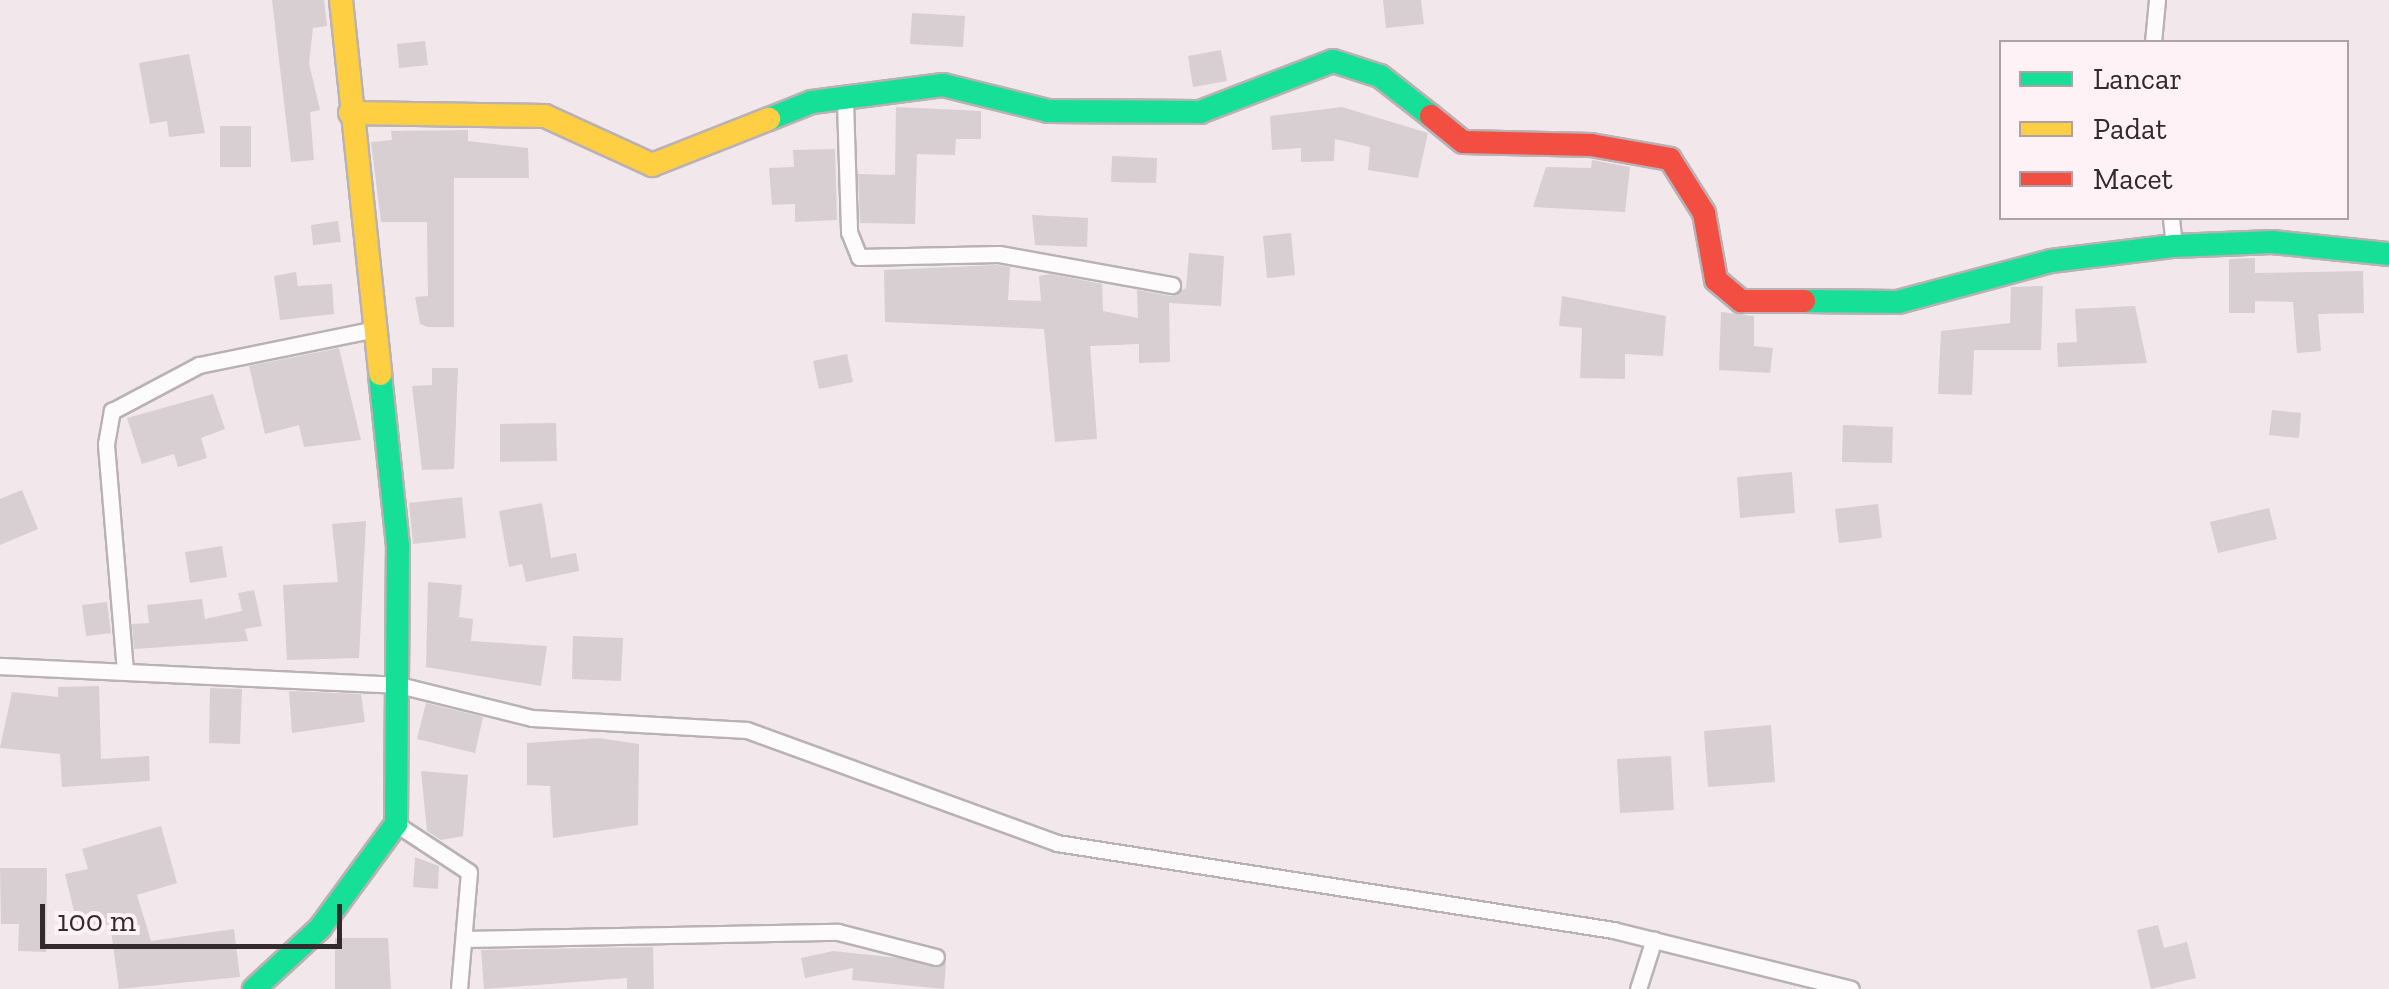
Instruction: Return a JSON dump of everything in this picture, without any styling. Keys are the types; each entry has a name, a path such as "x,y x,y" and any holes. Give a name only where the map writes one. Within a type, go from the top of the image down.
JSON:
{"street":[{"path":"254,989 320,928 396,824 398,546 372,330 341,0"},
{"path":"2154,40 2157,0"},
{"path":"350,113 545,116 652,165 795,106 943,85 1048,111 1187,113 1241,99 1314,63 1356,66 1463,142 1591,145 1670,159 1704,213 1721,289 1762,304 1898,302 2050,261 2174,246 2272,242 2389,254"},
{"path":"844,102 849,232 859,256 999,254 1172,286"},
{"path":"2171,220 2174,246"},
{"path":"126,671 106,444 112,411 199,365 372,330"},
{"path":"0,666 400,685 532,718 747,730 1057,843 1654,939 1851,989"},
{"path":"396,824 413,843 464,863 464,939 459,989"},
{"path":"464,939 838,932 936,956"},
{"path":"1638,989 1654,939"}],"building":[{"path":"272,0 324,0 327,26 313,28 309,63 320,110 310,112 314,160 291,162"},
{"path":"1383,0 1421,0 1424,24 1386,28"},
{"path":"912,13 965,16 963,47 910,44"},
{"path":"425,41 428,65 399,68 397,44"},
{"path":"1221,50 1227,81 1193,87 1188,56"},
{"path":"189,54 205,133 169,137 167,121 150,124 139,63"},
{"path":"896,107 981,111 981,139 956,139 955,155 917,154 915,224 860,223 858,174 895,175"},
{"path":"1342,107 1428,133 1418,178 1368,170 1370,147 1335,139 1334,161 1301,162 1301,148 1272,150 1270,116"},
{"path":"220,126 251,126 251,167 220,167"},
{"path":"468,130 468,141 528,148 529,178 454,178 454,327 428,327 420,324 415,297 428,296 427,222 381,222 371,142 392,140 391,131"},
{"path":"835,149 837,220 795,222 795,204 772,205 769,168 794,167 793,150"},
{"path":"1112,156 1157,158 1156,183 1111,182"},
{"path":"1592,160 1630,167 1625,212 1533,207 1546,167 1591,168"},
{"path":"1032,215 1088,218 1087,247 1035,245"},
{"path":"338,221 341,242 313,245 311,225"},
{"path":"1291,233 1295,275 1267,278 1263,236"},
{"path":"1189,253 1224,256 1221,306 1169,303 1170,362 1139,363 1139,344 1090,346 1097,439 1055,442 1044,329 885,322 884,270 996,265 1010,267 1008,300 1041,301 1039,276 1050,274 1102,284 1103,311 1138,318 1137,290 1171,296 1186,288"},
{"path":"2255,258 2255,273 2363,271 2364,313 2318,314 2321,351 2297,353 2293,302 2255,301 2255,313 2229,313 2229,259"},
{"path":"296,272 298,286 332,284 334,314 280,320 274,276"},
{"path":"2043,286 2041,350 1974,350 1972,395 1938,394 1941,331 2010,323 2011,287"},
{"path":"1562,296 1666,316 1663,356 1625,354 1625,379 1580,378 1582,328 1559,326"},
{"path":"2135,306 2147,363 2058,367 2057,343 2077,342 2075,309"},
{"path":"1721,312 1754,316 1754,346 1773,348 1770,373 1719,370"},
{"path":"339,348 361,440 304,447 299,425 265,434 249,366"},
{"path":"847,354 853,382 819,389 813,361"},
{"path":"432,368 458,368 454,469 422,470 412,386 432,385"},
{"path":"213,394 225,429 201,438 207,458 178,467 174,454 142,464 127,418"},
{"path":"2272,410 2301,413 2299,438 2269,435"},
{"path":"556,423 557,461 500,462 500,424"},
{"path":"1843,425 1893,427 1892,463 1842,462"},
{"path":"1792,472 1795,513 1740,518 1737,477"},
{"path":"22,490 38,529 0,545 0,499"},
{"path":"462,497 466,538 413,544 409,503"},
{"path":"542,503 551,558 576,553 579,571 526,582 522,564 509,567 499,511"},
{"path":"1878,504 1882,538 1839,543 1835,509"},
{"path":"2269,508 2277,539 2218,553 2210,522"},
{"path":"366,521 359,658 287,660 283,585 338,582 332,524"},
{"path":"222,546 227,577 190,583 185,552"},
{"path":"428,582 462,585 459,617 473,619 471,641 547,646 541,686 426,667"},
{"path":"254,590 262,626 245,629 248,641 134,649 132,624 149,623 147,605 202,599 205,619 242,611 238,593"},
{"path":"107,602 111,633 86,636 82,605"},
{"path":"573,636 623,638 621,681 572,679"},
{"path":"99,686 101,759 149,756 150,781 62,787 60,754 0,748 12,692 58,697 58,687"},
{"path":"210,688 242,689 240,744 209,743"},
{"path":"289,691 361,694 365,722 292,733"},
{"path":"426,703 483,717 475,753 417,739"},
{"path":"1771,725 1775,782 1708,787 1704,731"},
{"path":"598,738 639,744 638,825 553,838 550,786 527,785 527,743"},
{"path":"1671,756 1674,810 1620,813 1617,759"},
{"path":"421,771 468,775 463,836 441,840 427,831"},
{"path":"161,826 177,883 137,895 151,941 234,929 240,977 119,989 110,924 79,932 65,874 88,869 82,849"},
{"path":"415,857 439,866 438,889 413,887"},
{"path":"0,868 47,868 46,952 18,951 19,924 1,924"},
{"path":"2158,925 2164,948 2187,942 2196,978 2151,989 2137,930"},
{"path":"335,938 388,938 391,989 335,989"},
{"path":"653,947 654,989 627,989 627,978 484,989 481,950"},
{"path":"833,951 946,963 944,989 852,980 853,968 805,978 801,958"}],"traffic: fast":[{"path":"769,119 812,102 943,85 1048,111 1200,112 1333,61 1380,76 1431,116"},
{"path":"1804,301 1898,302 2051,261 2174,246 2272,242 2389,254"},
{"path":"254,989 320,928 396,824 398,546 380,374"}],"traffic: slow":[{"path":"341,0 380,374"},
{"path":"350,113 545,116 652,165 769,119"}],"traffic: jam":[{"path":"1431,116 1463,142 1591,145 1670,159 1704,213 1716,280 1741,301 1804,301"}]}
